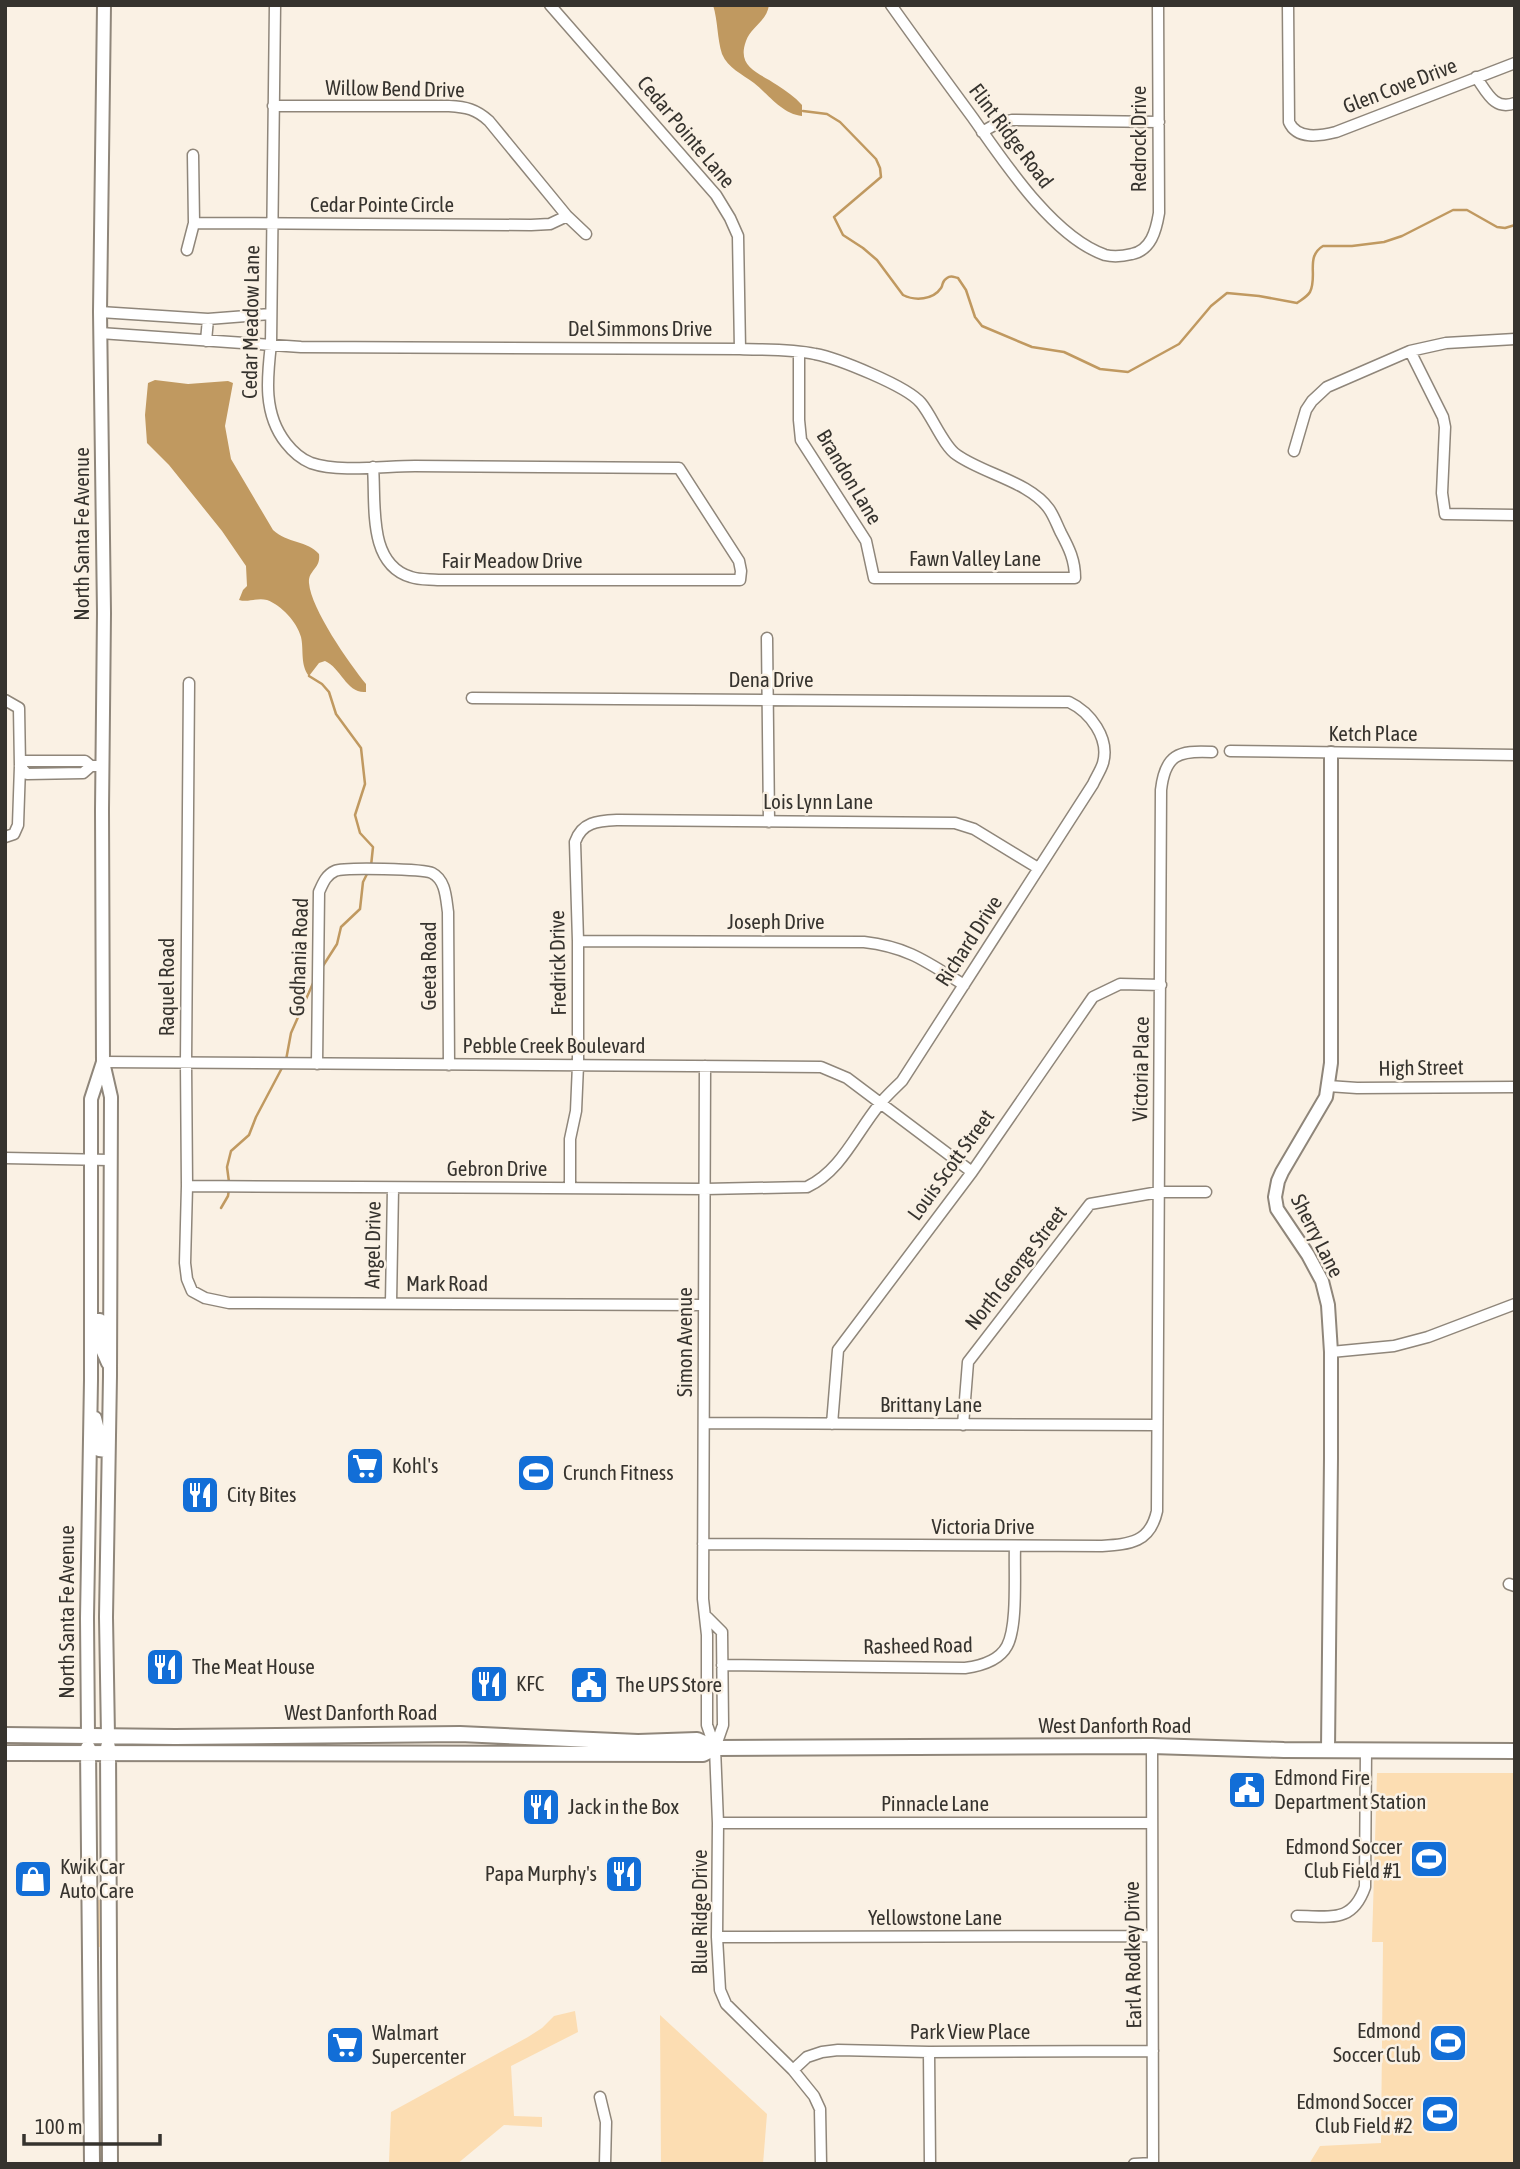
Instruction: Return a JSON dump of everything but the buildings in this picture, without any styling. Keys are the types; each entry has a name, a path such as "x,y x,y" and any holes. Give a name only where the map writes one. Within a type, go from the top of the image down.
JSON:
{"main road":[{"path":"284,1753 286,1744 306,1744 345,1734"},
{"name":"West Danforth Road","path":"5,1735 460,1734 638,1742 697,1740 715,1748 1152,1746 1515,1751"},
{"name":"North Santa Fe Avenue","path":"108,1735 110,2164"},
{"name":"North Santa Fe Avenue","path":"88,1736 92,2164"},
{"name":"West Danforth Road","path":"5,1753 703,1754 715,1748"},
{"path":"89,1856 98,1856 99,1874 109,1899"}],"street":[{"name":"North Santa Fe Avenue","path":"104,5 100,312 104,486 97,766 103,1062 111,1097 106,1617 108,1735"},
{"name":"Cedar Meadow Lane","path":"275,5 271,344 268,372 269,408 282,438 295,454 312,463 340,468 679,468 739,561 740,580"},
{"name":"Cedar Pointe Lane","path":"550,5 716,195 730,218 738,236 740,349"},
{"name":"Redrock Drive","path":"1126,256 1140,253 1149,244 1156,231 1159,213 1158,5"},
{"name":"Glen Cove Drive","path":"1288,5 1289,122 1291,127 1309,135 1336,132 1515,63"},
{"name":"Flint Ridge Road","path":"894,6 1009,170 1044,211 1080,242 1107,256 1126,256"},
{"path":"1476,77 1494,103 1500,106 1515,103"},
{"name":"Willow Bend Drive","path":"273,106 467,107 478,111 567,216 586,234"},
{"path":"982,131 1012,120 1158,122"},
{"path":"187,250 194,223 193,155"},
{"name":"Cedar Pointe Circle","path":"194,223 531,225 550,224 567,216"},
{"path":"100,312 208,319 271,314"},
{"path":"206,341 208,319"},
{"name":"Del Simmons Drive","path":"100,334 315,347 740,349 825,356 909,392 920,402 953,453 1035,495 1048,508 1070,550 1075,563 1075,578"},
{"path":"1294,451 1306,411 1312,401 1328,387 1410,351 1446,343 1515,339"},
{"path":"1410,351 1443,417 1445,427 1442,494 1446,513 1515,515"},
{"name":"Brandon Lane","path":"799,352 801,440 866,541 874,578"},
{"name":"Fair Meadow Drive","path":"373,467 378,543 385,560 398,572 413,578 740,580"},
{"name":"Fawn Valley Lane","path":"874,578 1075,578"},
{"path":"766,638 769,822"},
{"name":"Raquel Road","path":"189,683 185,1263 192,1291"},
{"name":"Dena Drive","path":"472,698 1069,702"},
{"path":"5,700 19,708 18,825 10,835"},
{"name":"Richard Drive","path":"807,1187 821,1181 830,1171 879,1104 902,1081 1093,783 1103,761 1103,744 1097,726 1080,707 1069,702"},
{"name":"Victoria Place","path":"1157,1425 1161,790 1163,772 1171,759 1194,751 1212,752"},
{"name":"Ketch Place","path":"1230,751 1515,755"},
{"name":"Sherry Lane","path":"1328,1749 1331,1352 1328,1305 1322,1281 1277,1209 1275,1197 1278,1181 1326,1097 1331,1063 1331,753"},
{"path":"20,766 25,761 85,761 97,766"},
{"path":"49,761 49,774"},
{"path":"20,766 27,774 49,774 83,773 97,766"},
{"name":"Lois Lynn Lane","path":"585,825 620,820 955,823 974,829 1038,869"},
{"name":"Fredrick Drive","path":"570,1188 570,1139 576,1111 578,1065 575,842 578,832 585,825"},
{"name":"Godhania Road","path":"317,1064 317,910 319,892 326,877 336,871 348,870 432,873"},
{"name":"Geeta Road","path":"432,873 440,880 446,894 448,912 449,1065"},
{"name":"Joseph Drive","path":"578,941 863,942 902,949 964,985"},
{"name":"Louis Scott Street","path":"832,1424 838,1350 972,1172 1093,997 1120,984 1161,985"},
{"name":"North Santa Fe Avenue","path":"88,1736 91,1099 103,1062"},
{"name":"Pebble Creek Boulevard","path":"103,1062 821,1067 848,1079 972,1172"},
{"name":"Simon Avenue","path":"705,1066 704,1599 707,1617 707,1725 715,1748"},
{"name":"High Street","path":"1328,1086 1515,1087"},
{"path":"5,1158 110,1160"},
{"name":"Gebron Drive","path":"187,1186 705,1189 807,1187"},
{"name":"Angel Drive","path":"391,1303 393,1188"},
{"name":"North George Street","path":"964,1425 968,1362 1090,1204 1158,1192 1206,1192"},
{"name":"Mark Road","path":"192,1291 205,1298 229,1303 704,1305"},
{"path":"1331,1352 1394,1346 1428,1337 1515,1304"},
{"path":"91,1320 100,1320 100,1345 110,1366"},
{"path":"91,1400 99,1434 99,1450 107,1451"},
{"name":"Brittany Lane","path":"704,1423 1157,1425"},
{"name":"Victoria Drive","path":"704,1544 1015,1547 1126,1545 1149,1532 1154,1523 1157,1511 1157,1425"},
{"name":"Rasheed Road","path":"722,1665 965,1668 982,1665 996,1658 1007,1646 1013,1626 1015,1547"},
{"name":"Simon Avenue","path":"707,1617 722,1632 723,1725 715,1748"},
{"name":"Earl A Rodkey Drive","path":"1152,1746 1153,2164"},
{"name":"Blue Ridge Drive","path":"715,1748 718,1979 726,2004 807,2085 820,2109 821,2164"},
{"path":"1297,1916 1339,1916 1353,1910 1360,1902 1365,1887 1366,1749"},
{"name":"Pinnacle Lane","path":"718,1823 1151,1824"},
{"name":"Yellowstone Lane","path":"717,1937 1153,1936"},
{"name":"Park View Place","path":"793,2070 807,2057 830,2051 1153,2051"},
{"path":"929,2052 930,2164"},
{"path":"600,2097 606,2122 605,2164"},
{"path":"1134,2164 1153,2164"}],"shaded area":[{"path":"713,5 769,5 768,11 746,41 744,58 751,69 802,105 802,116 782,108 728,63 720,48"},
{"path":"155,380 188,384 228,381 233,383 225,426 231,459 273,530 319,554 318,563 309,579 311,594 332,635 366,684 366,692 354,689 325,661 319,663 309,676 303,662 301,637 288,615 267,600 239,600 247,586 246,566 222,531 169,465 147,443 145,415 148,383"},
{"name":"Edmond Soccer Club","path":"1377,1773 1515,1773 1515,2164 1309,2164 1320,2146 1381,2143 1383,1942 1372,1942"},
{"path":"95,1900 103,1900 103,1947 95,1947"},
{"path":"575,2011 578,2032 511,2066 514,2116 542,2117 542,2127 504,2125 457,2164 385,2164 389,2162 391,2112 528,2037 554,2016"},
{"path":"660,2015 767,2114 763,2164 661,2164"},
{"path":"97,2118 105,2118 105,2164 97,2164"}],"waterway":[{"path":"803,111 827,114 840,122 876,159 881,177 834,217 843,235 877,260 903,295 918,299 929,297 938,292 947,278 958,278 966,290 975,317 982,326 1032,347 1064,352 1100,369 1128,372 1179,344 1211,306 1227,293 1297,303 1310,292 1314,256 1323,246 1384,242 1402,236 1453,210 1467,210 1497,227 1515,225"},
{"path":"309,676 329,692 336,714 361,748 365,784 355,815 360,833 373,847 371,866"},
{"path":"321,969 337,944 341,927 360,909 363,882 368,872"},
{"path":"286,1060 291,1033 314,981"},
{"path":"229,1182 227,1167 231,1151 249,1135 283,1066"},
{"path":"221,1208 229,1189"}],"place":[{"name":"Kohl's","path":"365,1466"},
{"name":"Crunch Fitness","path":"536,1473"},
{"name":"City Bites","path":"200,1495"},
{"name":"The Meat House","path":"165,1667"},
{"name":"KFC","path":"489,1684"},
{"name":"The UPS Store","path":"589,1685"},
{"name":"Edmond Fire Department Station","path":"1247,1790"},
{"name":"Jack in the Box","path":"541,1807"},
{"name":"Edmond Soccer Club Field #1","path":"1429,1859"},
{"name":"Papa Murphy's","path":"624,1874"},
{"name":"Kwik Car Auto Care","path":"33,1879"},
{"name":"Edmond Soccer Club","path":"1448,2043"},
{"name":"Walmart Supercenter","path":"345,2045"},
{"name":"Edmond Soccer Club Field #2","path":"1440,2114"}]}
